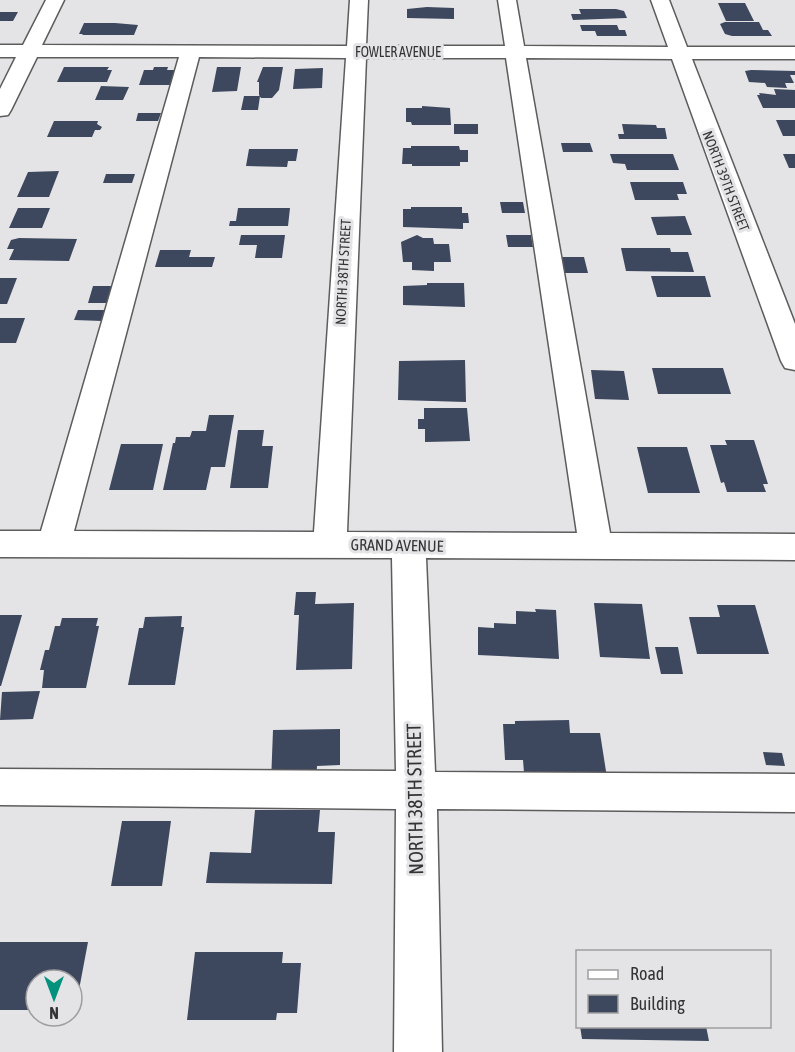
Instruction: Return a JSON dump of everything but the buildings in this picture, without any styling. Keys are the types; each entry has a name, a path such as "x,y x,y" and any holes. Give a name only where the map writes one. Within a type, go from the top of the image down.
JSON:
{"street":[{"path":"0,110 55,0"},
{"name":"NORTH 38TH STREET","path":"330,544 359,0"},
{"path":"507,0 595,545"},
{"name":"NORTH 39TH STREET","path":"660,0 795,361"},
{"name":"FOWLER AVENUE","path":"0,51 795,53"},
{"path":"54,544 191,51"},
{"name":"GRAND AVENUE","path":"0,544 795,547"},
{"name":"NORTH 38TH STREET","path":"410,546 416,790 418,1052"},
{"path":"0,788 795,793"}]}
